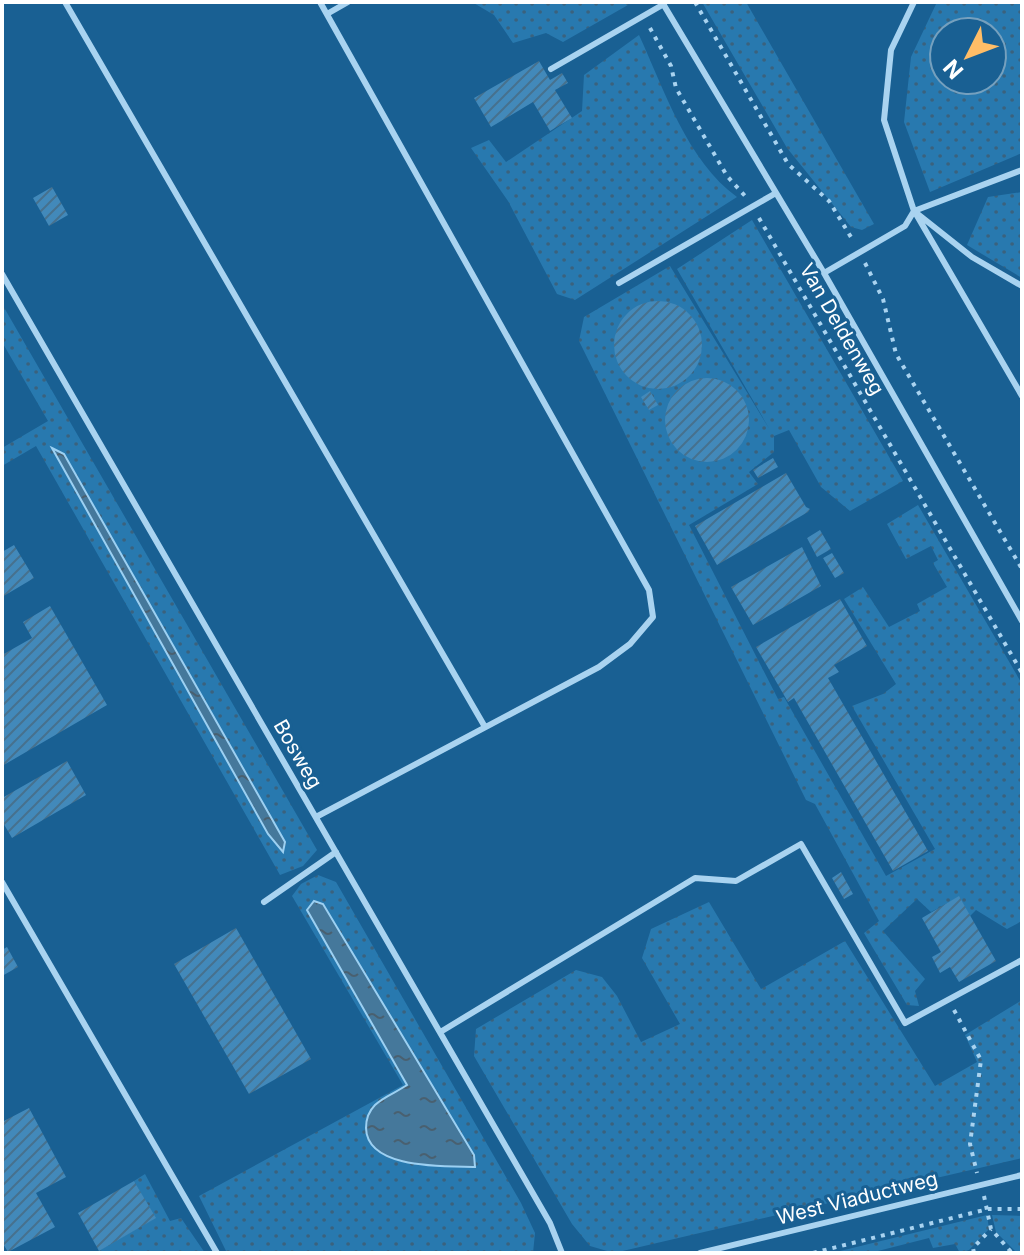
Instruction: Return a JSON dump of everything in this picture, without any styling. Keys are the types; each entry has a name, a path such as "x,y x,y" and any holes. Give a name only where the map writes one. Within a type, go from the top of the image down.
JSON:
{"lane":[{"path":"65,2 485,727"},
{"path":"316,817 599,667 630,644 653,617 649,590 320,2"},
{"path":"327,14 348,2"},
{"path":"914,2 891,50 884,120 914,211 1022,396"},
{"path":"551,69 663,3"},
{"name":"Van Deldenweg","path":"663,3 824,273 1022,621"},
{"path":"824,273 905,226 914,211 1022,170"},
{"path":"619,283 776,193"},
{"path":"914,211 972,257 1022,286"},
{"name":"Bosweg","path":"2,274 442,1031 550,1223 562,1253"},
{"path":"442,1031 695,878 736,881 801,844 905,1023 1022,960"},
{"path":"264,902 336,852"},
{"path":"2,882 217,1253"},
{"name":"West Viaductweg","path":"700,1253 1022,1175"}],"path":[{"name":"Van Deldenweg","path":"695,2 788,164 829,201 859,250 883,299 896,354 1022,569"},
{"name":"Van Deldenweg","path":"643,16 671,66 676,88 727,176 753,207 1022,673"},
{"path":"948,1000 981,1060 970,1144 991,1229 1012,1253"},
{"path":"813,1253 988,1209 1022,1209"},
{"path":"974,1253 973,1248 991,1229"}],"shaded area":[{"path":"472,2 626,2 628,5 563,42 546,33 513,43 494,15"},
{"path":"702,2 746,2 874,224 862,230 851,227 787,148"},
{"path":"937,2 1022,2 1022,153 930,192 904,122 911,57 928,21 928,96 1008,96 1008,16 930,16"},
{"path":"639,35 691,144 719,182 737,197 575,300 557,294 508,201 471,148 489,140 506,162 582,111 584,75"},
{"path":"1022,192 1022,278 967,245 988,197"},
{"path":"752,220 903,481 850,511 821,487 789,430 774,436 774,452 749,472 758,484 689,525 778,699 784,697 886,876 935,849 852,706 883,694 896,684 844,599 863,587 889,627 920,611 917,604 947,587 933,563 938,560 931,546 906,559 887,524 918,505 1022,684 1022,921 1007,929 976,910 970,916 959,897 931,912 917,899 883,931 925,979 915,991 919,1006 907,1005 864,933 879,921 815,804 806,800 579,341 584,317 670,266 770,430 677,269"},
{"path":"2,304 317,850 303,866 280,875 36,446 2,466 2,448 48,421 2,342"},
{"path":"318,875 336,882 521,1203 535,1233 533,1253 227,1253 199,1196 403,1085 292,896 301,884"},
{"path":"709,902 761,989 845,941 935,1086 977,1062 965,1035 1022,1000 1022,1158 614,1253 590,1246 572,1224 474,1056 476,1029 576,970 602,977 617,996 641,1042 680,1024 642,958 651,929"},
{"path":"145,1174 170,1221 181,1218 205,1253 95,1253 155,1218 134,1181"},
{"path":"987,1215 989,1229 969,1250 960,1253 955,1244 933,1248 929,1238 870,1253 832,1253"},
{"path":"992,1215 1022,1216 1022,1253 1017,1253 996,1232"}],"water":[{"path":"52,448 64,454 285,842 283,852 268,834"},
{"path":"314,901 323,904 474,1155 475,1167 428,1165 393,1159 379,1152 370,1142 366,1128 371,1110 382,1099 407,1085 307,910"}],"building":[{"path":"539,61 550,80 562,73 568,83 555,90 572,118 550,131 533,102 491,127 474,98"},
{"path":"52,187 68,215 49,226 33,198"},
{"path":"658,301 675,304 689,314 699,328 702,345 699,362 689,376 675,386 658,389 641,386 627,376 617,362 614,345 617,328 627,314 641,304"},
{"path":"707,378 723,381 737,390 746,404 749,420 746,436 737,450 723,459 707,462 691,459 677,450 668,436 665,420 668,404 677,390 691,381"},
{"path":"650,391 658,405 649,410 641,397"},
{"path":"773,458 778,467 758,478 753,470"},
{"path":"786,473 810,509 808,512 717,565 695,526"},
{"path":"820,530 831,549 817,557 807,538"},
{"path":"14,545 34,578 2,597 2,552"},
{"path":"802,547 821,586 753,625 731,587"},
{"path":"832,553 844,573 835,578 823,558"},
{"path":"840,599 867,646 834,665 839,672 828,678 928,851 893,871 794,698 788,702 756,647"},
{"path":"50,606 107,705 2,766 2,655 32,638 23,622"},
{"path":"67,761 86,795 12,838 2,821 2,798"},
{"path":"841,872 853,894 844,899 832,878"},
{"path":"959,896 996,961 959,982 950,967 940,973 932,957 941,952 922,918"},
{"path":"236,928 311,1059 249,1094 174,964"},
{"path":"7,947 18,967 2,976 2,950"},
{"path":"29,1108 66,1177 36,1193 55,1227 8,1252 2,1242 2,1122"},
{"path":"134,1181 156,1218 99,1251 78,1213"}]}
